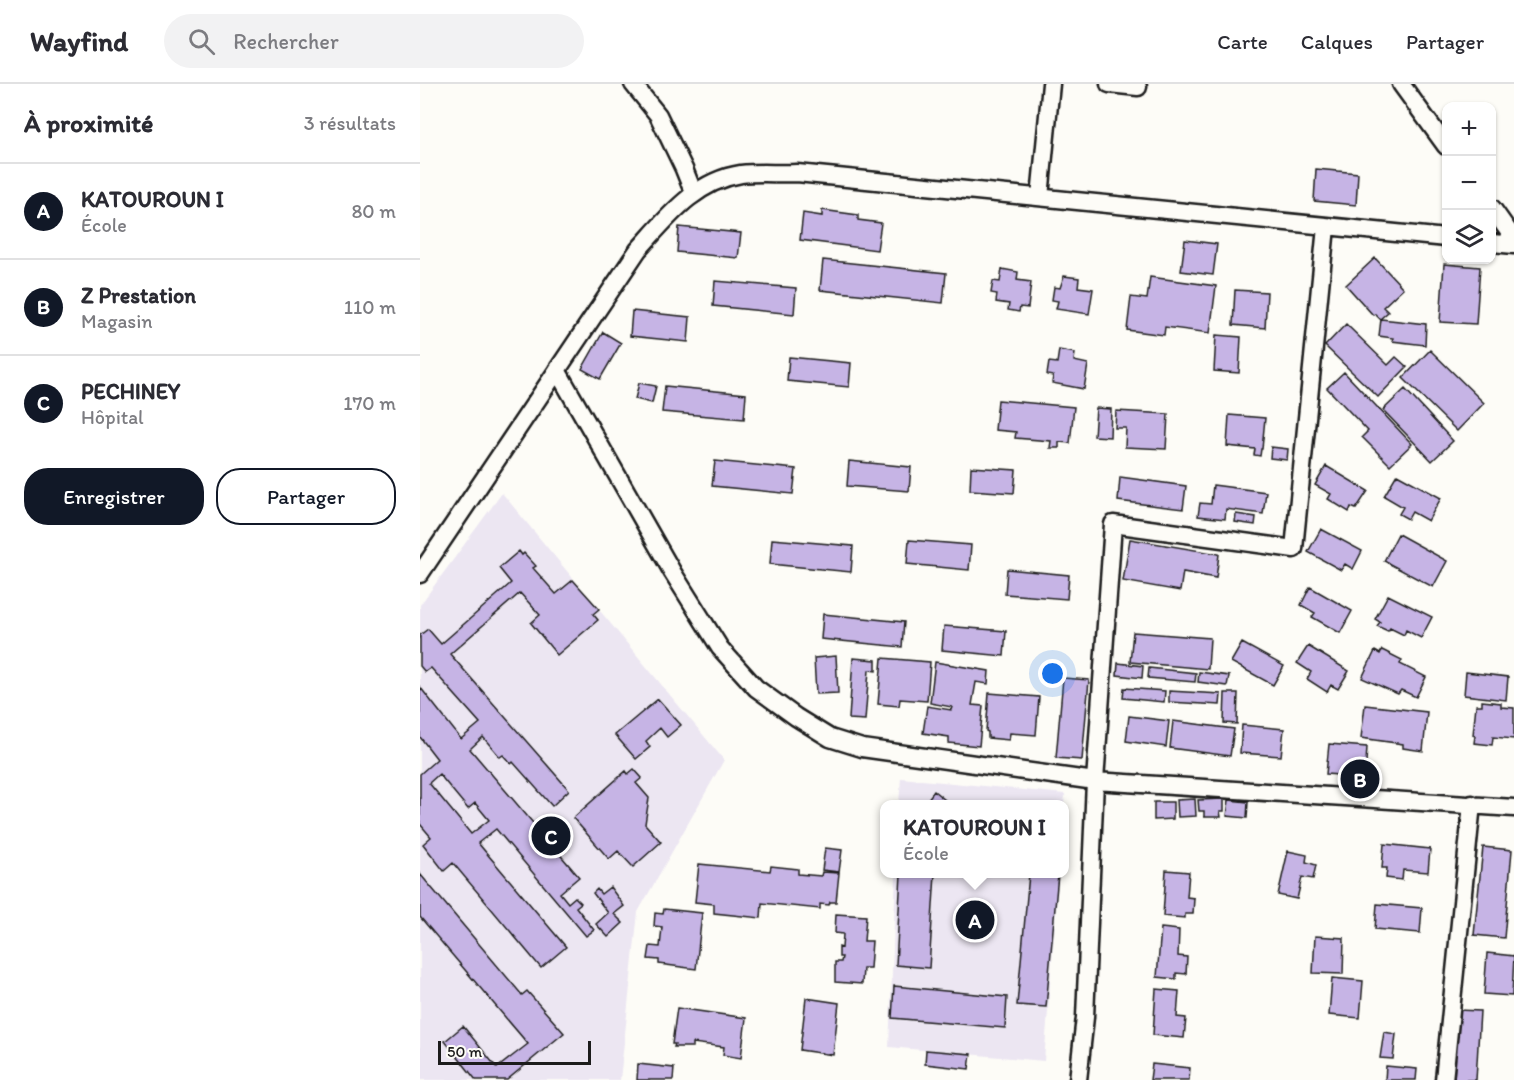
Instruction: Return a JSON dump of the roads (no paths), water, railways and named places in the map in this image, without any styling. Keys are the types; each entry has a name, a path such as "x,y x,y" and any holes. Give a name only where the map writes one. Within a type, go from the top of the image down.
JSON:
{"street":[{"path":"633,84 658,115 694,194"},
{"path":"1040,198 1051,84"},
{"path":"1109,84 1138,87"},
{"path":"1401,84 1442,140"},
{"path":"423,561 638,250 676,207 707,185 740,174 797,173 1442,238"},
{"path":"1492,210 1514,239"},
{"path":"1078,1080 1085,1017 1095,782 1113,524 1294,549 1326,227"},
{"path":"1496,243 1514,245"},
{"path":"557,370 673,573 720,648 756,688 796,717 831,738 862,748 1095,782 1514,808"},
{"path":"1444,1080 1472,804"}],"place":[{"name":"Z Prestation","path":"1360,779"},
{"name":"PECHINEY","path":"551,836"},
{"name":"KATOUROUN I","path":"975,920"}]}
